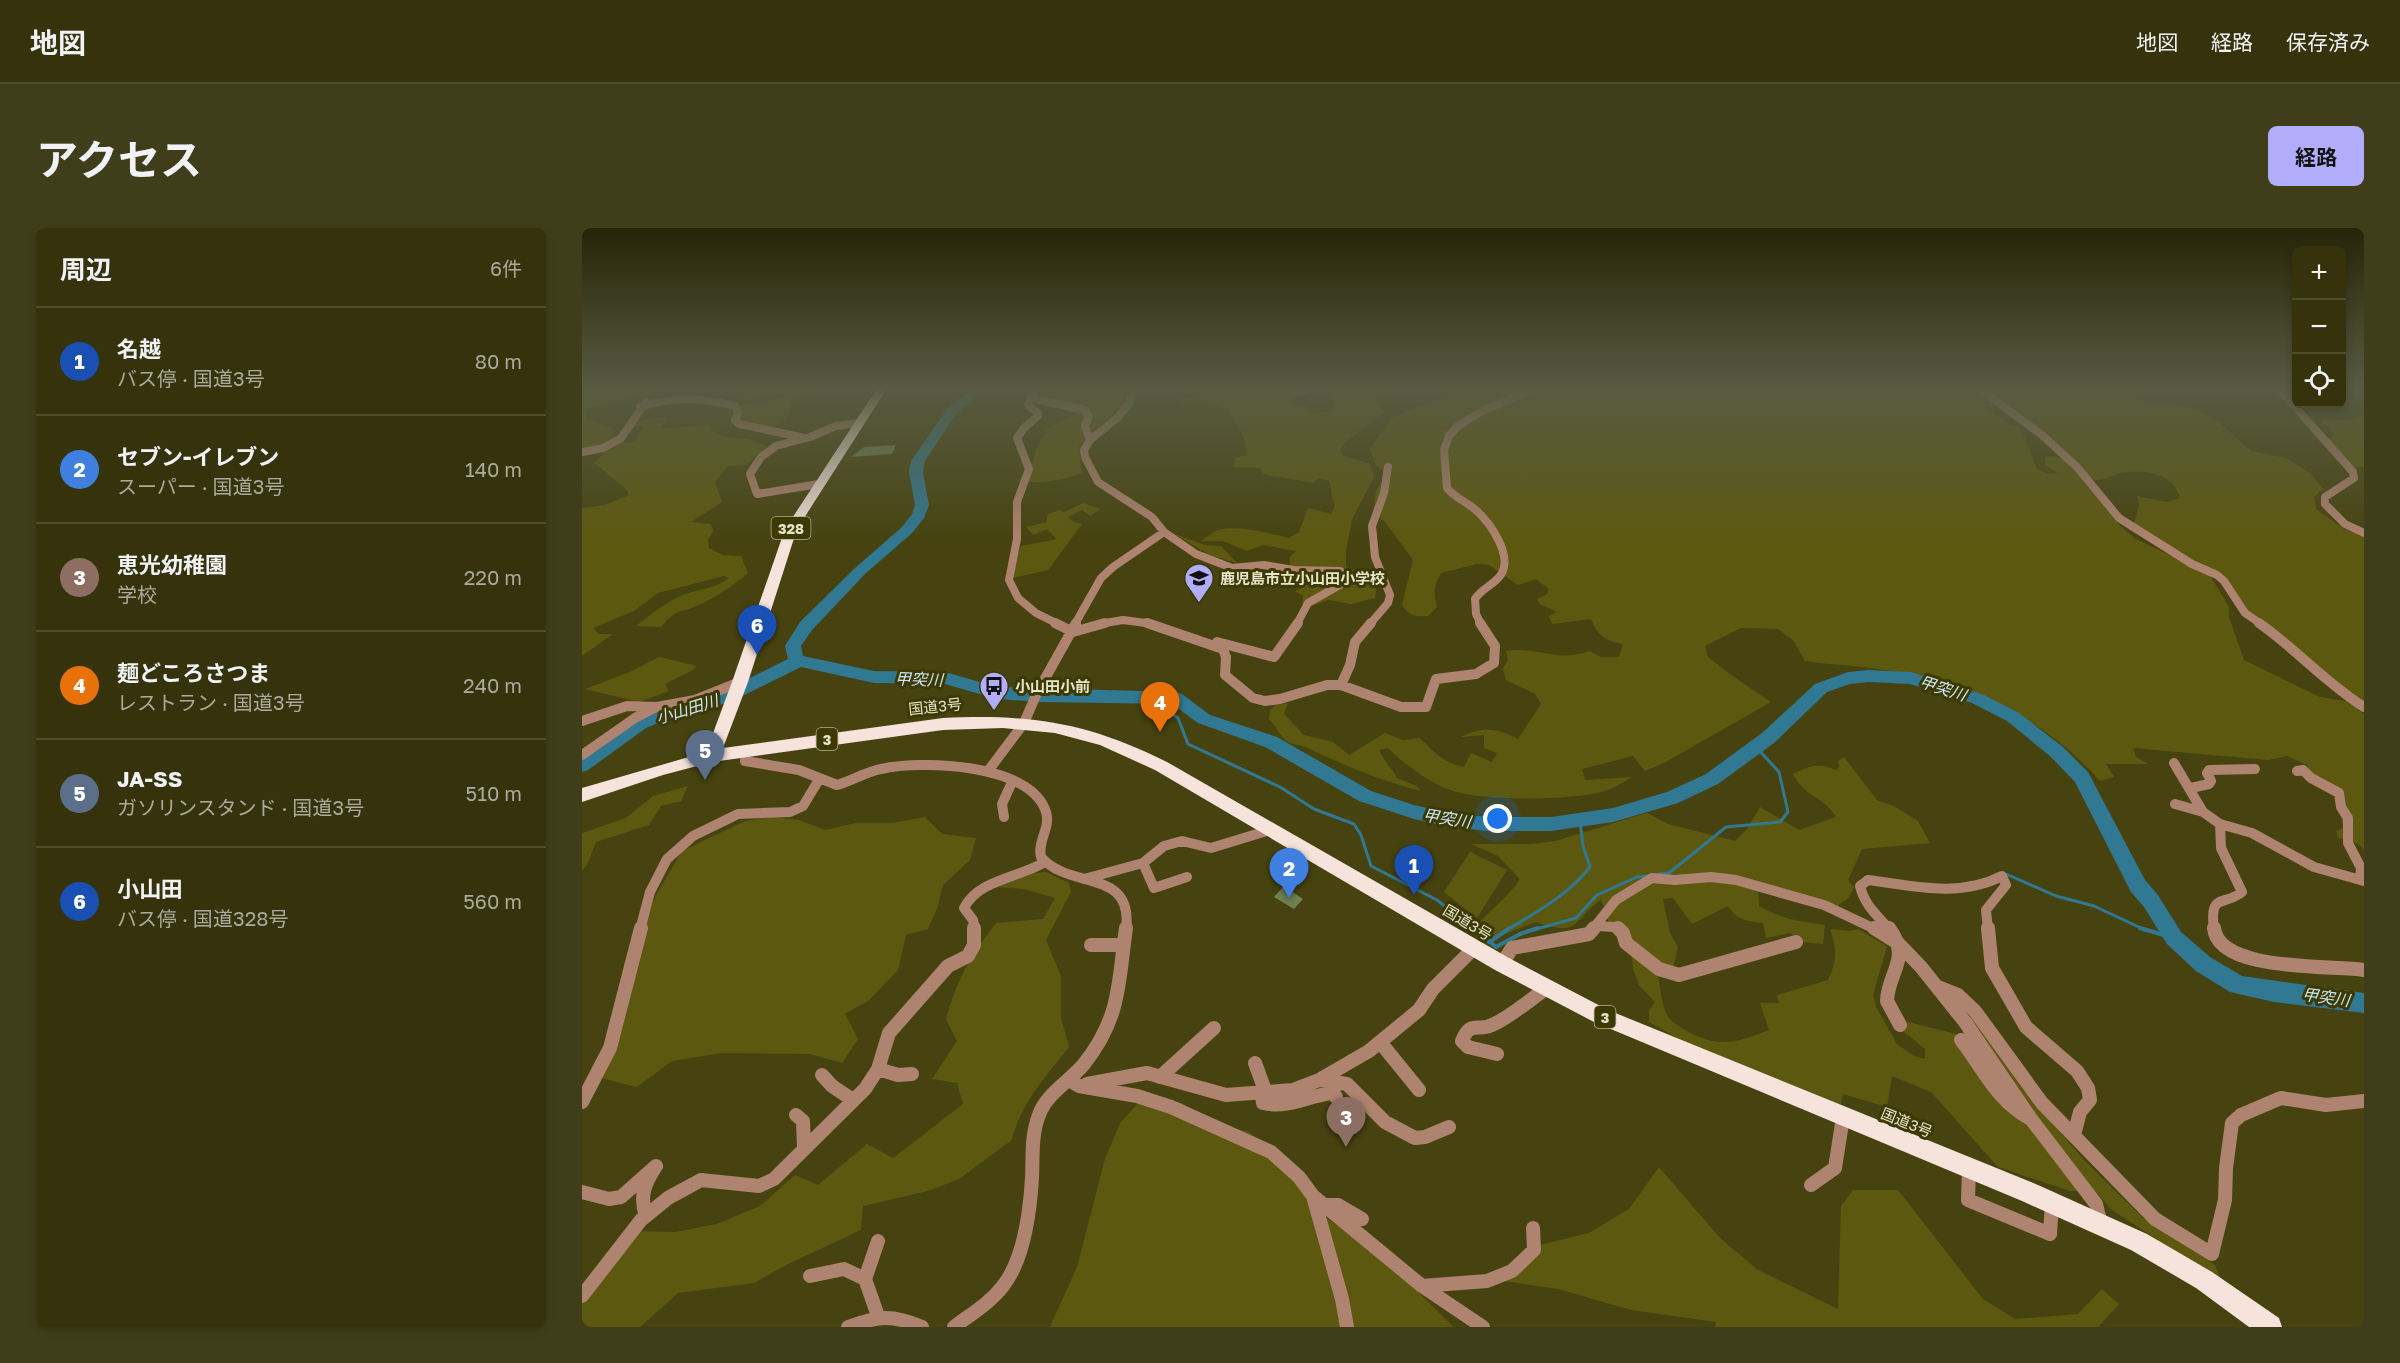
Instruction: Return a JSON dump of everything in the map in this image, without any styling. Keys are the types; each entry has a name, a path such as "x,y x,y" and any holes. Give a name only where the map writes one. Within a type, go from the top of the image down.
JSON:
{"highway":[{"name":"328","path":"712,756 738,688 790,529 847,441"},
{"name":"国道3号","path":"582,795 662,769 712,756 943,724 1027,716 1122,746 1161,766 1502,964 1634,1030 2052,1203 2167,1257 2270,1327"}],"street":[{"path":"582,452 603,449 618,441"},
{"path":"792,441 776,446 761,458 750,474 757,494 819,484"},
{"path":"1018,441 1029,469 1017,502 1017,539 1009,580 1018,598 1036,612 1073,632 1121,620 1132,620 1274,657 1297,624 1308,603 1345,582 1346,578 1340,571 1294,570 1264,565 1232,568 1196,554 1164,532 1152,517 1098,482 1085,457 1084,450 1089,441"},
{"path":"1192,637 1223,649 1225,675 1254,698 1265,701 1280,699 1327,685 1341,685 1401,707 1426,707 1436,679 1445,676 1476,674 1487,669 1494,663 1495,643 1479,621 1474,605 1476,598 1502,576 1504,560 1493,532 1482,516 1450,493 1446,486 1444,447 1447,441"},
{"path":"2049,441 2077,467 2119,518 2192,564 2217,575 2224,581 2245,613 2278,636 2340,692 2364,707"},
{"path":"2326,441 2353,472 2354,478 2325,496 2325,504 2331,513 2345,524 2364,533"},
{"path":"1341,685 1350,664 1355,642 1388,603 1390,595 1375,557 1372,526 1383,493 1388,467"},
{"path":"988,771 1027,716 1037,693 1101,578 1113,567 1164,532"},
{"path":"582,721 627,706 657,707 695,700 738,688"},
{"path":"582,755 634,718 657,707"},
{"path":"746,750 746,761 775,764 837,785 880,769 926,766 988,771 1029,786 1041,801 1049,818 1039,850 1040,857 1045,862 1083,879 1117,890 1125,901 1124,945 1118,997 1107,1029 1074,1083"},
{"path":"2174,763 2191,788 2203,812"},
{"path":"2191,788 2209,784 2211,781 2207,773 2210,770 2255,769"},
{"path":"2175,804 2203,812 2220,824 2252,833 2314,867 2362,880 2361,868 2349,843 2348,818 2341,807 2339,793 2311,778 2303,770 2297,771"},
{"path":"582,1102 610,1048 650,892 657,873 667,859 693,836 738,814 790,812 803,806 820,778"},
{"path":"1004,817 1002,804 1013,780"},
{"path":"994,807 1005,796"},
{"path":"2220,824 2221,848 2242,892 2239,896 2222,899 2212,914 2215,936 2222,944 2237,955 2255,961 2364,970"},
{"path":"1083,879 1143,863 1164,846 1182,841 1211,848 1269,830"},
{"path":"582,1296 646,1216 668,1198 701,1180 759,1186 774,1179 865,1089 878,1069 889,1033 948,966 968,956 974,945 975,932 973,920 964,908 966,902 991,884 1035,870 1045,862"},
{"path":"1143,863 1154,888 1187,876"},
{"path":"2074,1134 2080,1112 2090,1100 2088,1088 2077,1071 2026,1027 1992,968 1986,910 2006,885 2002,876 1981,886 1955,891 1868,880 1860,885 1862,896 1875,916 1892,931 1898,943 1965,1022 2031,1119 2096,1204 2101,1225"},
{"path":"1502,964 1512,948 1589,934 1616,900 1652,878 1675,880 1711,877 1758,885 1824,905 1866,923 1898,943 1901,962 1888,992 1887,1001 1900,1025"},
{"path":"1595,927 1616,927 1623,933 1626,943 1659,969 1680,975 1796,942"},
{"path":"1099,941 1124,945"},
{"path":"954,1327 992,1297 1008,1280 1017,1257 1032,1181 1032,1138 1039,1113 1049,1097 1074,1083 1147,1073 1226,1095 1264,1094 1293,1090 1320,1080 1359,1059 1419,1010 1433,989 1474,948"},
{"path":"1937,987 1958,995 1975,1011 2042,1102 2155,1219 2212,1254 2225,1200 2226,1168 2232,1123 2241,1115 2281,1098 2326,1105 2364,1101"},
{"path":"1497,1054 1468,1047 1462,1041 1466,1031 1473,1027 1491,1026 1547,988"},
{"path":"1160,1077 1214,1028"},
{"path":"1961,1040 1975,1056 1998,1094 2020,1114 2031,1119"},
{"path":"1380,1042 1419,1090"},
{"path":"1256,1063 1264,1094 1263,1103 1275,1107 1324,1093 1333,1093 1336,1097"},
{"path":"878,1069 898,1075 912,1074"},
{"path":"822,1075 832,1086 853,1100"},
{"path":"1320,1080 1347,1084 1385,1122 1415,1138 1425,1137 1449,1127"},
{"path":"1074,1083 1137,1095 1271,1152 1299,1177 1319,1201 1422,1286 1483,1327"},
{"path":"796,1115 803,1121 804,1149"},
{"path":"1810,1185 1835,1168 1843,1117"},
{"path":"582,1192 609,1199 621,1197 656,1166 644,1186 640,1201 646,1216"},
{"path":"1969,1169 1968,1200 2050,1234 2052,1203"},
{"path":"1319,1201 1338,1205 1362,1219"},
{"path":"1319,1201 1347,1327"},
{"path":"1422,1286 1487,1281 1512,1271 1534,1250 1533,1228"},
{"path":"878,1240 876,1253 865,1279 878,1316"},
{"path":"810,1276 844,1269 865,1279"},
{"path":"848,1327 878,1316 898,1316 922,1327"}],"shaded area":[{"path":"582,441 605,441 602,444 582,448"},
{"path":"616,441 755,441 767,446 746,465 728,466 715,482 722,502 691,522 711,524 713,531 708,540 709,548 723,555 741,556 748,573 714,597 675,614 661,627 636,626 676,598 717,585 729,578 724,576 658,593 634,611 593,628 599,634 613,634 582,656 582,508 605,505 629,495 626,489 594,463"},
{"path":"1041,441 1083,441 1079,447 1082,473 1050,481 1018,481 1032,464"},
{"path":"1245,441 1347,441 1340,451 1343,456 1369,463 1374,477 1352,519 1346,551 1346,567 1366,575 1377,584 1375,598 1351,604 1329,600 1311,606 1302,604 1303,596 1295,591 1324,576 1319,567 1290,566 1290,557 1296,551 1263,545 1247,551 1223,541 1201,541 1217,531 1230,528 1256,530 1289,538 1299,532 1308,508 1331,514 1335,505 1329,481 1318,478 1314,483 1263,474 1260,468 1234,467 1235,458 1247,455"},
{"path":"1375,441 2026,441 2037,469 2058,474 2045,465 2045,457 2052,456 2070,461 2119,525 2134,538 2209,574 2229,607 2229,617 2244,660 2320,697 2346,701 2364,714 2364,850 2359,844 2338,838 2336,831 2343,828 2335,789 2311,775 2307,765 2287,756 2268,760 2133,748 2136,757 2149,764 2106,764 2114,777 2100,781 2053,737 2000,705 1941,682 1910,675 1805,661 1794,641 1778,629 1741,628 1705,646 1708,657 1771,702 1664,763 1645,771 1633,756 1582,769 1585,780 1632,777 1611,789 1594,794 1554,798 1508,798 1467,794 1445,788 1427,779 1409,767 1388,748 1379,750 1397,778 1416,786 1421,791 1378,778 1306,747 1288,742 1269,719 1270,710 1276,705 1288,703 1284,714 1304,735 1333,742 1349,755 1385,733 1403,740 1420,738 1439,756 1464,767 1471,753 1492,762 1497,753 1484,748 1484,735 1461,737 1476,731 1490,730 1518,739 1541,704 1535,694 1506,680 1503,668 1508,660 1506,651 1567,655 1589,651 1601,657 1619,657 1623,644 1603,637 1596,630 1591,619 1552,624 1549,616 1557,612 1540,604 1537,599 1547,594 1549,589 1536,579 1518,585 1489,565 1477,564 1441,573 1435,590 1437,607 1428,616 1413,615 1407,612 1402,605 1413,560 1385,522 1373,513 1376,491 1384,478 1382,470 1374,462 1370,448"},
{"path":"2043,441 2240,441 2251,451 2286,458 2312,475 2323,489 2314,497 2316,509 2344,529 2364,535 2364,706 2245,612 2216,576 2134,523 2139,505 2137,496 2167,502 2180,498 2172,483 2157,475 2140,472 2121,473 2101,480 2084,477"},
{"path":"2320,441 2364,441 2364,467 2344,466"},
{"path":"1083,503 1101,509 1090,516 1082,510 1068,517 1082,524 1048,570 1013,578 1013,569 1021,546 1057,539 1047,529 1033,535 1026,527 1047,522 1047,515 1059,510 1065,512"},
{"path":"1175,534 1205,545 1221,546 1237,563 1209,555"},
{"path":"659,657 697,666 665,684 669,691 639,702 585,689 630,672"},
{"path":"1844,757 1877,800 1894,806 1918,821 1930,843 1862,849 1848,880 1854,888 1848,898 1836,907 1758,890 1759,906 1791,919 1825,925 1823,944 1802,942 1790,933 1766,938 1763,923 1738,917 1728,906 1692,924 1673,898 1663,899 1670,933 1678,947 1673,969 1657,970 1663,1005 1668,1017 1697,1036 1718,1042 1736,1041 1769,1030 1760,1003 1779,1003 1777,995 1828,980 1835,954 1830,929 1850,931 1858,929 1887,946 1873,995 1876,1007 1897,1044 1914,1056 1925,1059 1925,1049 1898,1027 1900,1020 1956,1034 1964,1032 1961,1000 2023,1089 2084,1160 2143,1218 2215,1265 2222,1282 2112,1210 2095,1191 2070,1191 1998,1167 1931,1092 1892,1076 1887,1107 1843,1094 1840,1108 1688,1044 1649,1022 1649,1011 1655,1002 1639,985 1633,969 1631,951 1610,926 1601,899 1579,921 1567,928 1536,922 1502,935 1490,945 1478,934 1478,924 1520,879 1498,856 1471,844 1531,844 1555,841 1647,813 1668,824 1735,841 1747,829 1760,807 1799,830 1836,817 1827,806 1803,788 1793,774 1814,766 1836,770 1839,767 1838,761"},
{"path":"688,786 681,801 661,806 649,825 596,842 587,865 582,870 582,833 626,818 653,796"},
{"path":"773,817 799,820 825,830 856,823 893,823 925,817 942,834 976,838 970,860 943,885 938,906 928,929 906,935 898,970 868,1001 845,1014 858,1039 842,1063 810,1054 722,1053 672,1061 637,1087 593,1076 624,1000 643,929 656,895 682,851 745,821"},
{"path":"1470,852 1507,870 1477,918 1444,892"},
{"path":"1046,872 1069,883 1071,892 1046,940 1061,976 1061,1018 1069,1047 1028,1102 1012,1140 959,1179 928,1191 863,1206 861,1230 786,1265 754,1283 678,1293 640,1327 582,1327 582,1296 630,1231 675,1232 717,1224 760,1206 795,1175 818,1185 867,1144 893,1158 963,1104 957,1083 932,1079 957,1041 946,1019 955,991 972,957 996,923 1043,919 1055,898 1024,889 995,887 1027,874"},
{"path":"1143,1098 1182,1103 1202,1121 1249,1132 1283,1159 1311,1207 1381,1256 1454,1327 1050,1327 1077,1267 1105,1159 1120,1123"},
{"path":"1659,1167 1720,1238 1758,1270 1838,1309 1841,1206 1853,1190 1898,1190 1983,1299 2015,1319 2078,1314 2102,1289 2119,1304 2098,1327 1715,1327 1716,1322 1631,1310 1558,1289 1491,1279 1527,1248 1589,1233 1629,1209"}],"building":[{"path":"896,445 892,454 851,457 864,447"},
{"path":"1284,886 1303,899 1294,909 1274,897"}],"waterway":[{"name":"甲突川","path":"931,441 918,461 916,472 922,505 919,515 907,530 860,571 806,626 793,646 796,660 874,677 945,678 997,693 1176,698 1204,719 1271,742 1365,796 1414,812 1450,820 1488,824 1551,824 1580,821 1613,815 1672,798 1712,779 1768,738 1821,688 1848,678 1868,676 1911,678 1978,699 2013,717 2057,752 2082,777 2138,886 2151,901 2174,938 2203,964 2238,985 2274,992 2364,1003"},
{"name":"小山田川","path":"582,765 640,724 685,706 722,699 798,661"},
{"path":"1148,696 1178,718 1188,744 1280,787 1314,809 1354,824 1361,835 1371,866 1437,900 1474,930"},
{"path":"1659,874 1669,873 1726,827 1780,822 1788,812 1779,772 1755,746"},
{"path":"1507,930 1562,895 1590,867 1583,846 1580,821"},
{"path":"2006,874 2056,896 2094,906 2142,929"},
{"path":"1533,930 1576,918 1597,895 1637,877 1646,876"},
{"path":"1473,928 1490,942"},
{"path":"1490,942 1496,947 1520,934 1538,928"},
{"path":"2142,929 2174,938"},
{"path":"1490,942 1507,930"}],"place":[{"name":"鹿児島市立小山田小学校","path":"1199,604"},
{"name":"小山田","path":"757,655"},
{"name":"小山田小前","path":"994,712"},
{"name":"麺どころさつま","path":"1160,732"},
{"name":"JA-SS","path":"705,780"},
{"name":"名越","path":"1414,895"},
{"name":"セブン-イレブン","path":"1289,898"},
{"name":"恵光幼稚園","path":"1346,1147"}]}
